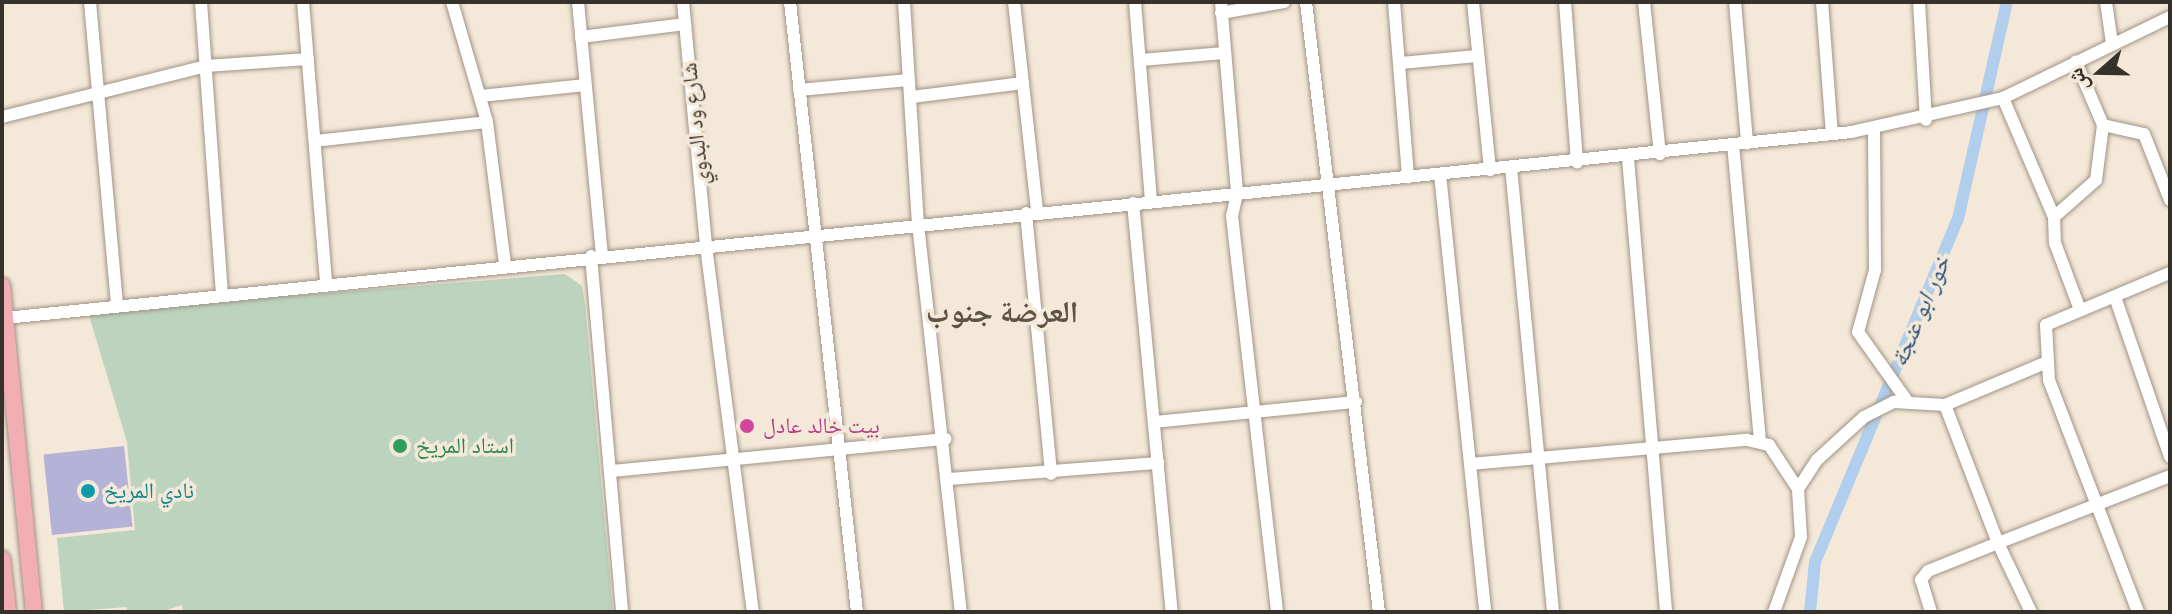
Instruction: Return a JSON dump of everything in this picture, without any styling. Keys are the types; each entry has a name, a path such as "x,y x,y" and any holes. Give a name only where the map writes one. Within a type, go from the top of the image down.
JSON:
{"main road":[{"path":"2,286 34,612"},
{"path":"2,559 8,612"}],"street":[{"path":"90,2 117,303"},
{"path":"201,2 222,293"},
{"path":"303,2 326,283"},
{"path":"452,2 487,122 505,264"},
{"path":"578,2 622,612"},
{"name":"شارع ود البدوي","path":"683,2 706,246 737,459 753,612"},
{"path":"790,2 857,612"},
{"path":"904,2 918,224 945,439 961,612"},
{"path":"1014,2 1023,83 1051,474"},
{"path":"1135,2 1151,201"},
{"path":"1306,2 1379,612"},
{"path":"1394,2 1408,177"},
{"path":"1473,2 1490,170"},
{"path":"1565,2 1577,163"},
{"path":"1644,2 1660,154"},
{"path":"1735,2 1747,143"},
{"path":"1822,2 1832,134"},
{"path":"1919,2 1932,118"},
{"path":"2106,2 2112,43"},
{"path":"1277,612 1232,216 1237,193 1221,8 1279,3"},
{"path":"5,318 117,303 814,233 1327,183 1628,158 1874,129 1932,118 2002,98 2170,17"},
{"path":"581,37 685,24"},
{"path":"1141,60 1224,53"},
{"path":"1401,63 1477,56"},
{"path":"2,117 100,95 206,66 308,59"},
{"path":"2054,217 2096,180 2103,125 2076,62"},
{"path":"799,90 909,80"},
{"path":"912,97 1023,83"},
{"path":"481,96 585,85"},
{"path":"2002,98 2054,217 2055,243 2080,310"},
{"path":"315,141 487,122"},
{"path":"2103,125 2144,134 2170,200"},
{"path":"1874,129 1875,270 1858,332 1907,401"},
{"path":"1733,144 1760,441 1798,489 1801,537 1774,612"},
{"path":"1628,158 1650,451 1666,612"},
{"path":"1511,167 1553,612"},
{"path":"1440,174 1485,612"},
{"path":"1133,203 1172,612"},
{"path":"2138,612 2094,506 2045,363 2046,325 2170,273"},
{"path":"2115,297 2170,457"},
{"path":"1798,489 1817,460 1873,409 1907,401 1945,405 2045,363"},
{"path":"1154,422 1356,402"},
{"path":"1945,405 1998,543 2031,612"},
{"path":"612,471 945,439"},
{"path":"1470,464 1760,441"},
{"path":"949,479 1051,474 1158,463"},
{"path":"1931,612 1921,580 1928,571 2170,476"}],"green space":[{"path":"565,274 582,286 585,304 613,612 183,612 182,605 160,612 128,612 126,607 64,612 57,538 135,530 127,442 88,312"}],"building":[{"name":"نادي المريخ","path":"124,446 132,527 52,535 43,454"}],"waterway":[{"name":"خور ابو عنجة","path":"1810,612 1815,562 1958,219 2007,2"}],"place":[{"name":"بيت خالد عادل","path":"747,426"},
{"name":"استاد المريخ","path":"400,446"},
{"name":"نادي المريخ","path":"88,491"}],"district":[{"name":"العرضة جنوب","path":"1002,312"}]}
